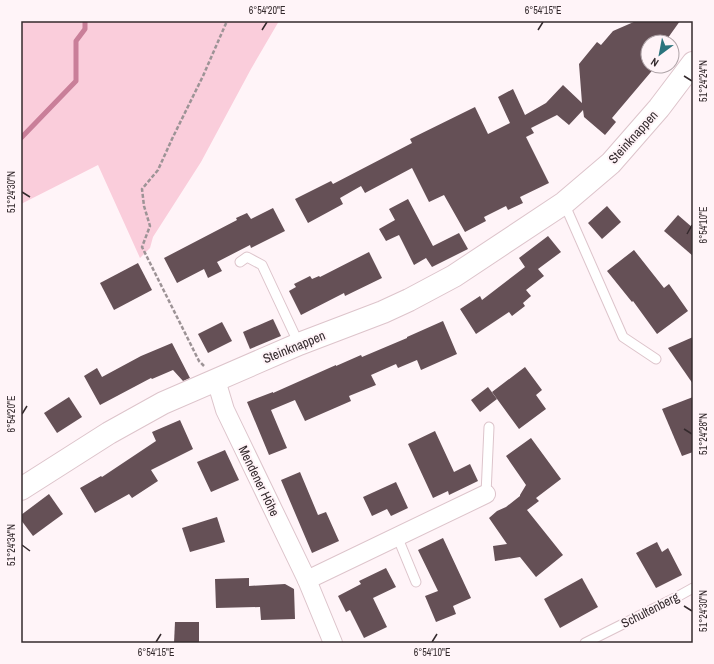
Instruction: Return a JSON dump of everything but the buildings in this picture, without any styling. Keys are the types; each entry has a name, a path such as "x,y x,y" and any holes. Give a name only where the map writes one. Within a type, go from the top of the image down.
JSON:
{"street":[{"name":"Steinknappen","path":"21,489 109,433 164,403 300,344 383,312 454,276 564,203 611,163 660,108 693,63"},
{"name":"Mendener Höhe","path":"216,380 225,410 307,580 333,643"},
{"path":"307,580 486,494"}],"lane":[{"path":"564,203 623,337 656,359"},
{"path":"240,262 247,257 262,265 300,344"},
{"path":"486,494 489,427"},
{"path":"397,536 416,582"},
{"name":"Schultenberg","path":"585,643 693,588"}],"path":[{"path":"216,380 199,361 142,247 150,226 144,206 142,189 158,170 204,76 227,21"}],"shaded area":[{"path":"21,21 279,21 251,69 201,162 153,237 150,248 140,258 98,165 21,204"}],"waterway":[{"path":"21,138 76,81 76,41 85,29 85,21"}]}
